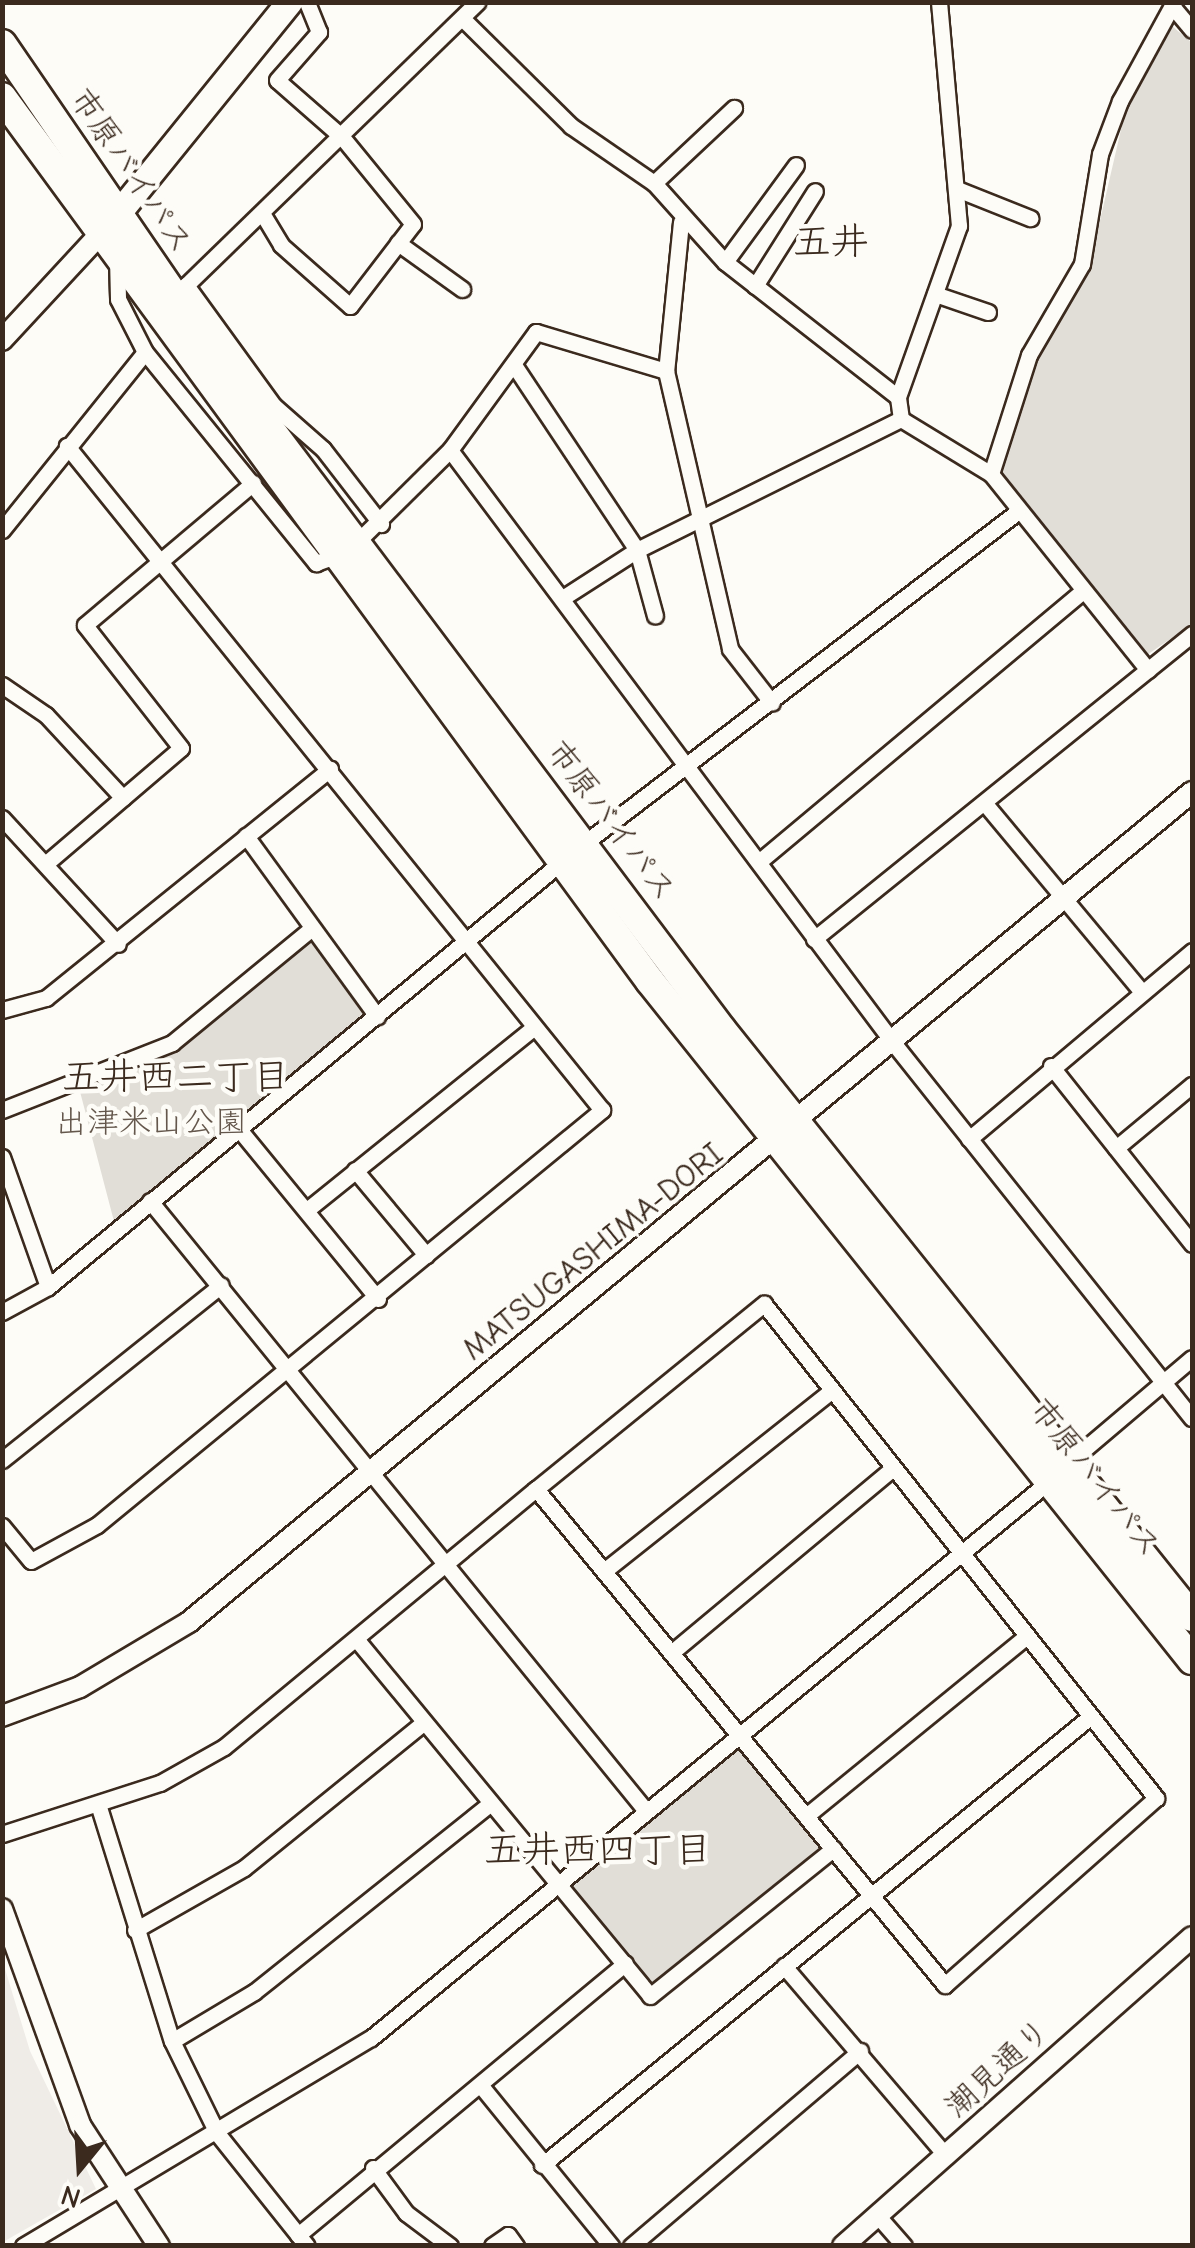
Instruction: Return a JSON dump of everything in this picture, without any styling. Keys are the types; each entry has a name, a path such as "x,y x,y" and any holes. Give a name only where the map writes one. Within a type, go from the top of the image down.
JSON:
{"highway":[{"name":"市原バイパス","path":"9,53 113,233 173,298"},
{"name":"市原バイパス","path":"2,97 113,233 173,298 360,539 776,1141 1060,1471 1192,1617"},
{"name":"市原バイパス","path":"574,852 799,1120 1060,1471 1192,1660"}],"main road":[{"path":"113,233 289,2"}],"street":[{"path":"262,213 281,245 350,306 413,224 342,137 278,80 319,32 307,2"},
{"path":"360,539 323,449 274,406 173,298 465,20 476,2"},
{"path":"901,419 898,397 959,226 938,2"},
{"path":"991,474 1029,355 1082,264 1100,154 1120,101 1173,4 1192,30"},
{"path":"465,20 572,126 654,183 681,222 725,262 898,397"},
{"path":"654,183 734,108"},
{"path":"725,262 796,166"},
{"path":"957,188 1030,218"},
{"path":"756,286 815,191"},
{"path":"681,222 666,372 695,521 730,649 772,703"},
{"path":"2,340 113,233"},
{"path":"113,233 118,299 145,352 316,564 360,539 450,450 516,368 536,332 666,372"},
{"path":"398,244 462,289"},
{"path":"935,294 988,312"},
{"path":"2,530 145,352"},
{"path":"516,368 637,550 655,616"},
{"path":"901,419 991,474 1017,512 1148,670"},
{"path":"564,597 637,550 901,419"},
{"path":"2,1526 31,1561 97,1525 292,1373 426,1255 602,1110 462,946 330,769 66,446"},
{"path":"450,450 762,860 814,938 891,1040 1192,1418"},
{"path":"50,860 181,748 86,625 160,557 253,483"},
{"path":"2,1312 48,1287 574,852 689,768 1017,512"},
{"path":"762,860 1082,592"},
{"path":"814,938 987,806 1192,634"},
{"path":"2,685 46,715 123,798"},
{"path":"2,1010 46,998 118,944 330,769"},
{"name":"MATSUGASHIMA-DORI","path":"2,1716 80,1686 188,1622 776,1141 891,1040 1192,792"},
{"path":"987,806 1142,992"},
{"path":"2,818 50,860 118,944"},
{"path":"246,836 376,1016"},
{"path":"2,1110 172,1043 311,928"},
{"path":"969,1138 1192,950"},
{"path":"308,1209 532,1029"},
{"path":"1050,1066 1116,1148 1187,1225 1192,1244"},
{"path":"1116,1148 1192,1085"},
{"path":"238,1128 378,1299"},
{"path":"2,1157 6,1181 48,1287"},
{"path":"355,1170 426,1255"},
{"path":"150,1201 646,1810"},
{"path":"2,1460 221,1285"},
{"path":"2,1834 98,1804 224,1748 536,1489 764,1304 1156,1798 945,1985 536,1489"},
{"path":"23,2246 217,2134 371,2038 553,1882 1060,1471 1192,1358"},
{"path":"604,1572 832,1390"},
{"path":"671,1653 894,1468"},
{"path":"806,1816 1027,1636"},
{"path":"356,1640 488,1805 650,1996 833,1849"},
{"path":"542,2165 1091,1716"},
{"path":"134,1930 244,1868 422,1724"},
{"path":"98,1804 134,1930 172,2042 217,2134 302,2240 373,2168 482,2087 625,1964"},
{"path":"172,2042 254,1992 488,1805"},
{"path":"2,1909 48,2054 118,2192 159,2246"},
{"name":"潮見通り","path":"843,2246 1192,1937"},
{"path":"784,1966 946,2156"},
{"path":"631,2246 860,2051"},
{"path":"482,2087 611,2246"},
{"path":"373,2168 406,2213 450,2246"},
{"path":"877,2216 904,2246"},
{"path":"492,2246 508,2235 516,2246"}],"shaded area":[{"path":"2,1959 30,2051 96,2189 3,2242"}],"green space":[{"path":"1172,26 1192,43 1192,624 1144,657 1001,476 1035,363 1089,268 1126,108"},
{"name":"出津米山公園","path":"311,929 377,1016 116,1229 78,1084 137,1061"},
{"path":"738,1735 833,1849 650,1996 553,1882"}],"district":[{"name":"五井","path":"831,243"},
{"name":"五井西二丁目","path":"176,1078"},
{"name":"五井西四丁目","path":"598,1851"}]}
